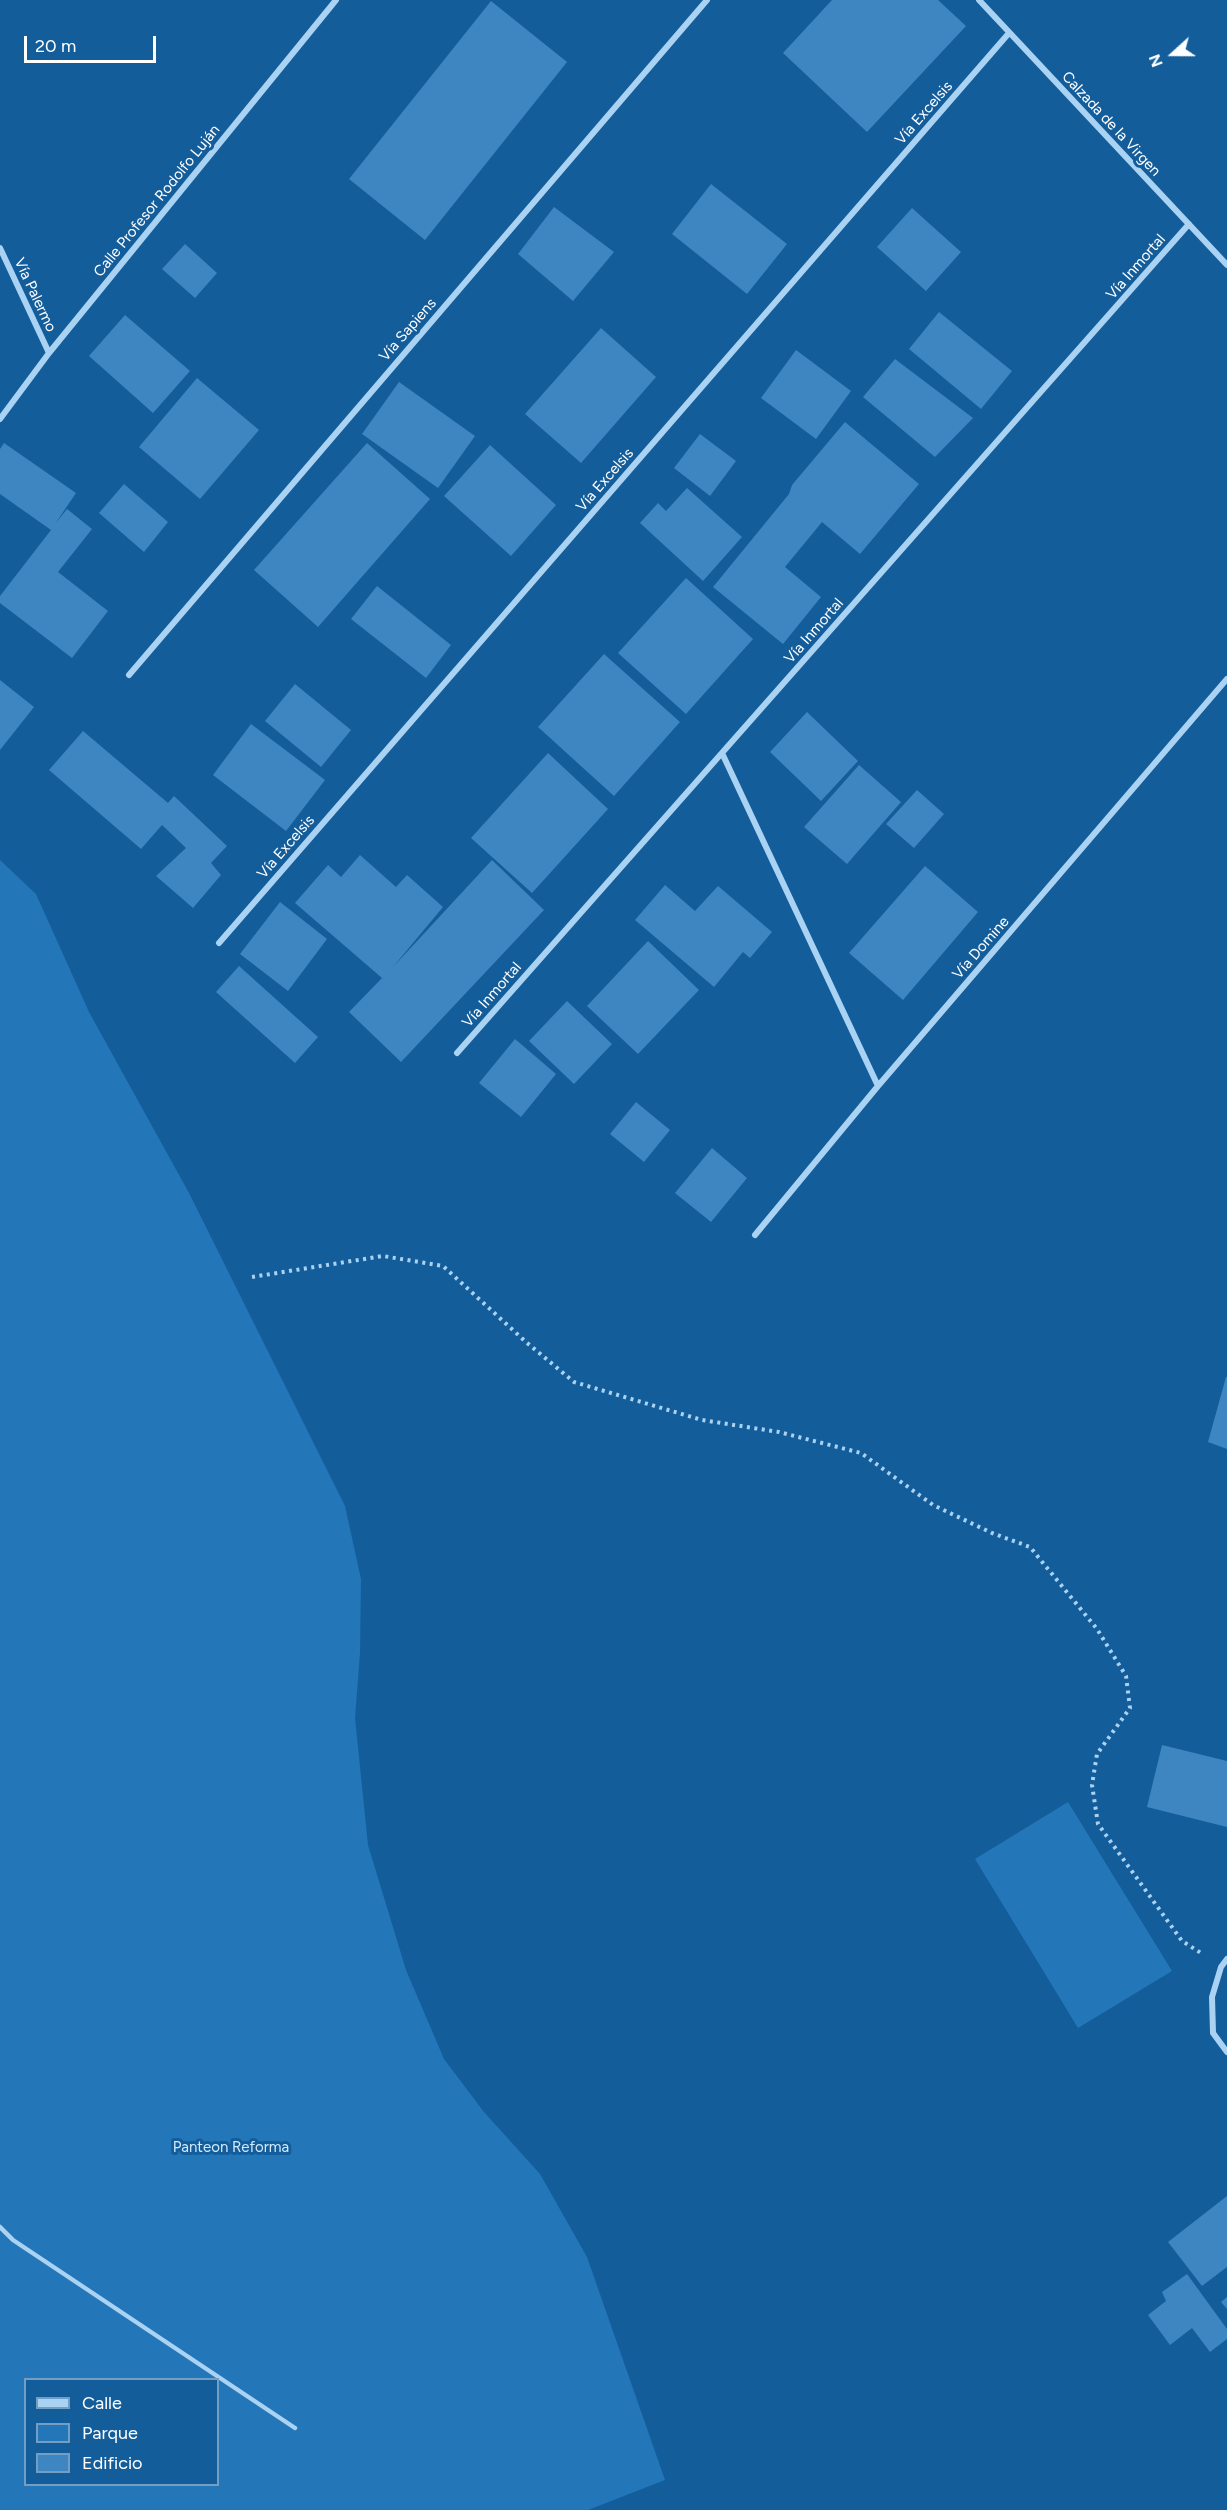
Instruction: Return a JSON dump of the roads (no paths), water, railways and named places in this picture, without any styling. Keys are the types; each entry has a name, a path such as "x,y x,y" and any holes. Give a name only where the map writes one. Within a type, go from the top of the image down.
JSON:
{"street":[{"name":"Calle Profesor Rodolfo Luján","path":"0,418 49,353 336,0"},
{"name":"Vía Sapiens","path":"129,675 706,0"},
{"name":"Calzada de la Virgen","path":"979,0 1227,265"},
{"name":"Vía Excelsis","path":"219,943 1009,33"},
{"name":"Vía Inmortal","path":"457,1053 1189,224"},
{"name":"Vía Palermo","path":"0,248 49,353"},
{"name":"Vía Domine","path":"755,1235 878,1086 1227,679"},
{"path":"722,753 878,1086"},
{"path":"1227,1959 1221,1967 1212,1996 1213,2033 1227,2052"}],"lane":[{"path":"0,2227 13,2240 295,2428"}],"park label":[{"name":"Panteon Reforma","path":"231,2148"}]}
